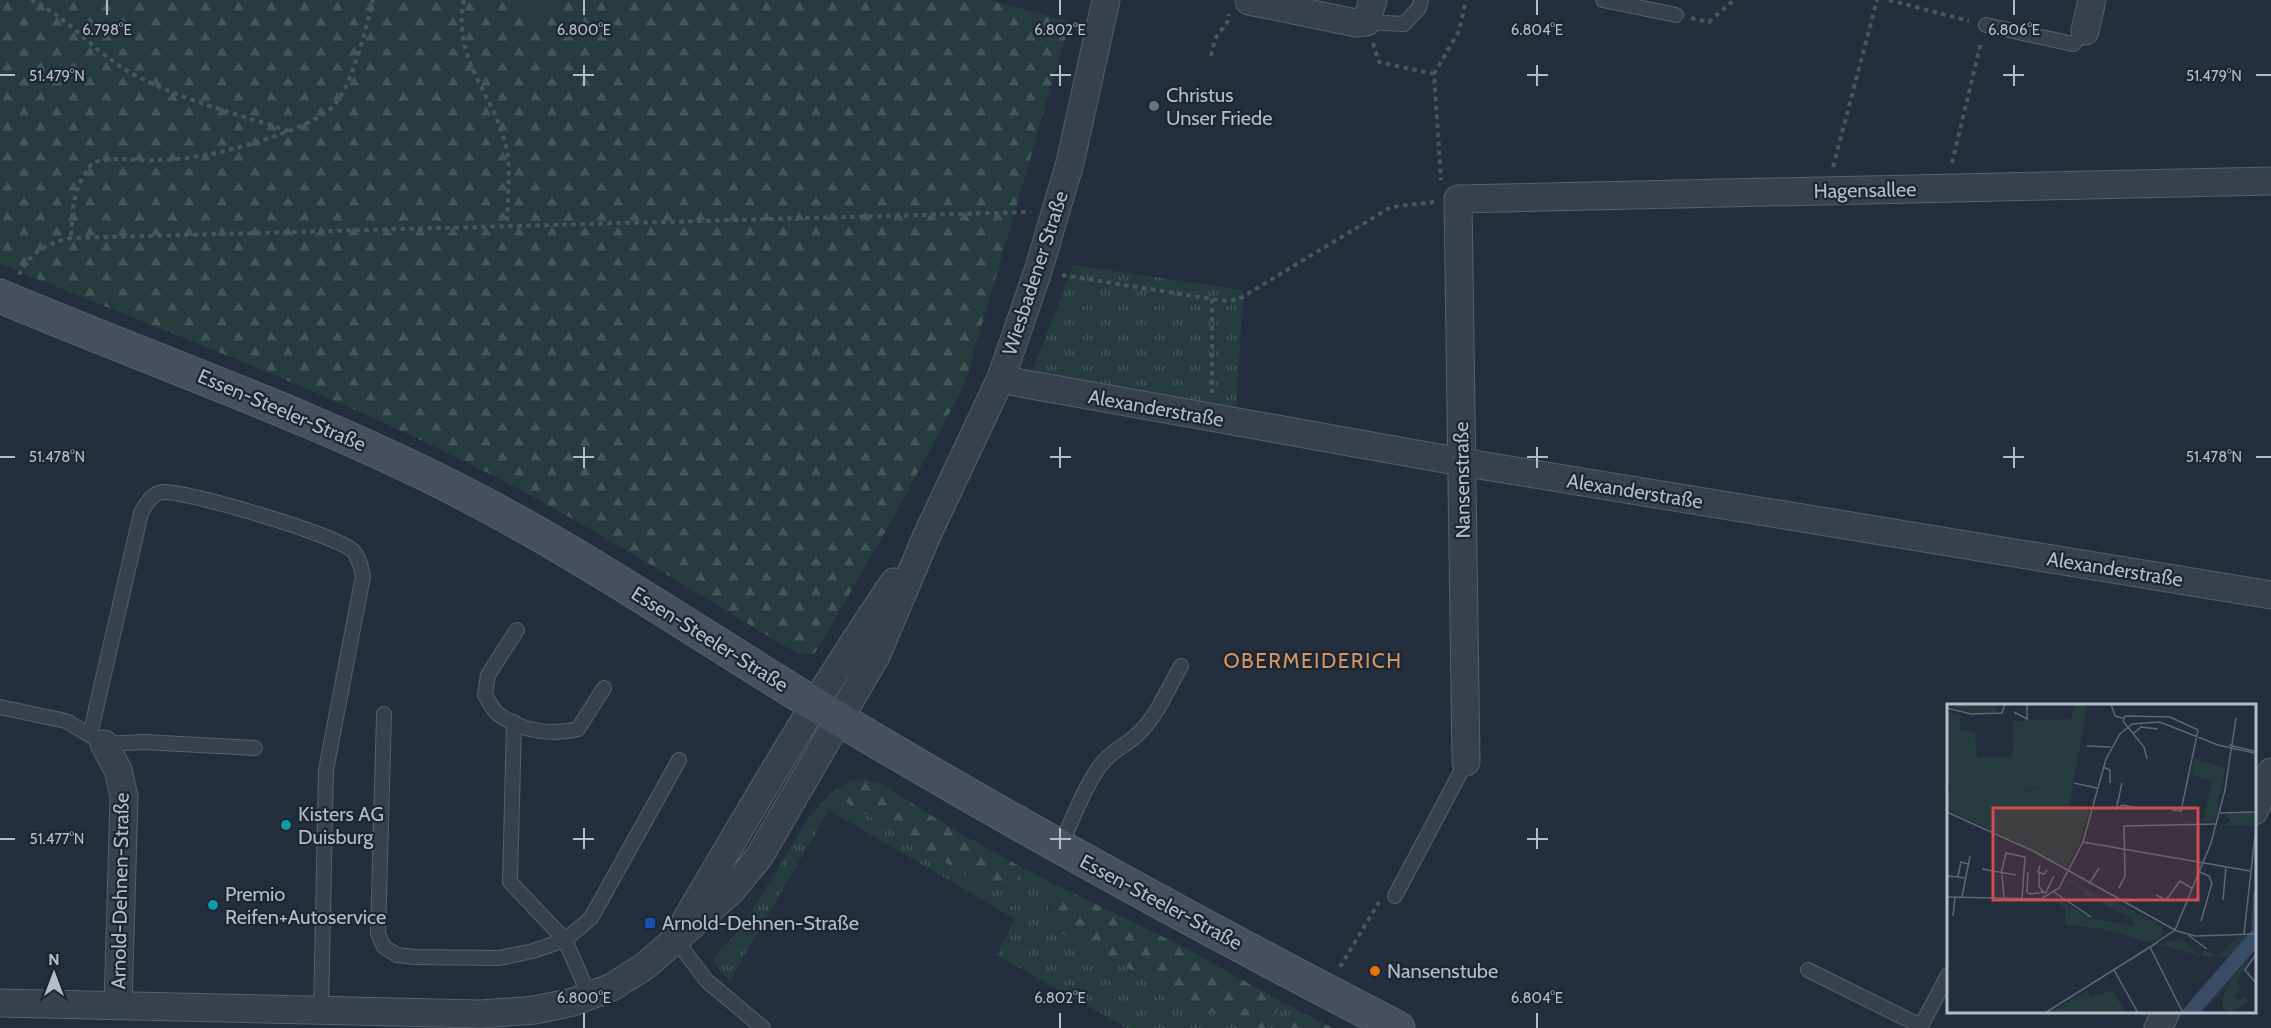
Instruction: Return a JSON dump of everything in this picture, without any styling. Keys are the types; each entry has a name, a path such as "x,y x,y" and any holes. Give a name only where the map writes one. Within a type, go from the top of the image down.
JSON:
{"main road":[{"name":"Essen-Steeler-Straße","path":"4,297 229,387 408,465 549,539 827,712 1060,847 1398,1028"}],"street":[{"name":"Wiesbadener Straße","path":"827,712 843,657 928,533 1001,378 1056,211 1072,153 1106,0"},
{"path":"2085,31 2092,0"},
{"path":"1249,1 1356,23 1369,11"},
{"name":"Hagensallee","path":"1458,199 2271,181"},
{"name":"Nansenstraße","path":"1458,199 1466,762"},
{"name":"Alexanderstraße","path":"1001,378 1461,462 2271,595"},
{"name":"Arnold-Dehnen-Straße","path":"0,1003 480,1014 535,1010 573,1002 612,987 645,966 675,939 827,712"},
{"name":"Arnold-Dehnen-Straße","path":"97,740 118,770 124,796 118,1006"},
{"path":"2256,806 2271,772"},
{"path":"2158,1028 2165,1013"}],"lane":[{"path":"1369,11 1385,24 1404,24 1419,8 1421,0"},
{"path":"1604,0 1676,15"},
{"path":"1986,26 2073,44 2085,31"},
{"path":"97,740 102,690 141,513 149,499 161,492 190,495 321,535 352,550 360,562 363,576 326,770 321,1011"},
{"path":"516,630 488,675 485,695 497,714 531,730 561,733 578,729 604,688"},
{"path":"1060,847 1102,763 1112,752 1139,733 1154,716 1181,666"},
{"path":"0,707 66,721 97,740 255,748"},
{"path":"384,714 378,934 384,947 397,955 499,958 533,951 565,940 591,918 679,760"},
{"path":"514,722 510,882 565,940 589,995"},
{"path":"1395,896 1466,762"},
{"path":"675,939 707,981 763,1028"},
{"path":"1808,970 1921,1026 1947,977"}],"path":[{"path":"31,0 49,8 124,69 164,90 289,131"},
{"path":"71,238 74,195 81,177 93,162 111,158 156,160 195,158 248,146 315,119 336,102 354,65 373,0"},
{"path":"464,0 460,17 465,51 497,118 507,153 507,225"},
{"path":"1458,199 1442,189 1434,74 1459,31 1466,0"},
{"path":"1676,15 1709,22 1734,0"},
{"path":"1827,191 1877,0"},
{"path":"1889,0 1986,26 1946,189"},
{"path":"1369,11 1379,62 1434,74"},
{"path":"1211,56 1215,39 1228,21"},
{"path":"1038,271 1226,301 1239,299 1391,207 1458,199"},
{"path":"4,297 25,263 50,243 71,238 1056,211"},
{"path":"1212,299 1213,418"},
{"path":"1327,992 1378,902 1395,896"}],"green space":[{"path":"0,0 989,0 1070,22 964,386 895,515 825,636 815,653 807,655 795,652 588,528 460,459 290,381 0,264"},
{"path":"517,0 567,0 536,24"},
{"path":"1073,265 1243,290 1236,410 1032,372"},
{"path":"864,779 879,783 963,835 1025,869 1011,884 991,890 831,793 850,781"},
{"path":"831,793 991,890 1011,884 1025,869 1054,884 1048,909 1057,931 1242,1028 1127,1028 997,955 1015,919 829,810 730,980 720,971 713,958 741,928 810,816"},
{"path":"1054,884 1184,947 1282,1002 1267,1028 1242,1028 1057,931 1051,918 1050,907"},
{"path":"1282,1002 1296,1009 1291,1028 1267,1028"},
{"path":"1296,1009 1333,1028 1291,1028"}],"place":[{"name":"Christus Unser Friede","path":"1154,106"},
{"name":"Kisters AG Duisburg","path":"286,825"},
{"name":"Premio Reifen+Autoservice","path":"213,905"},
{"name":"Arnold-Dehnen-Straße","path":"650,923"},
{"name":"Nansenstube","path":"1375,971"}],"district":[{"name":"OBERMEIDERICH","path":"1313,661"}]}
